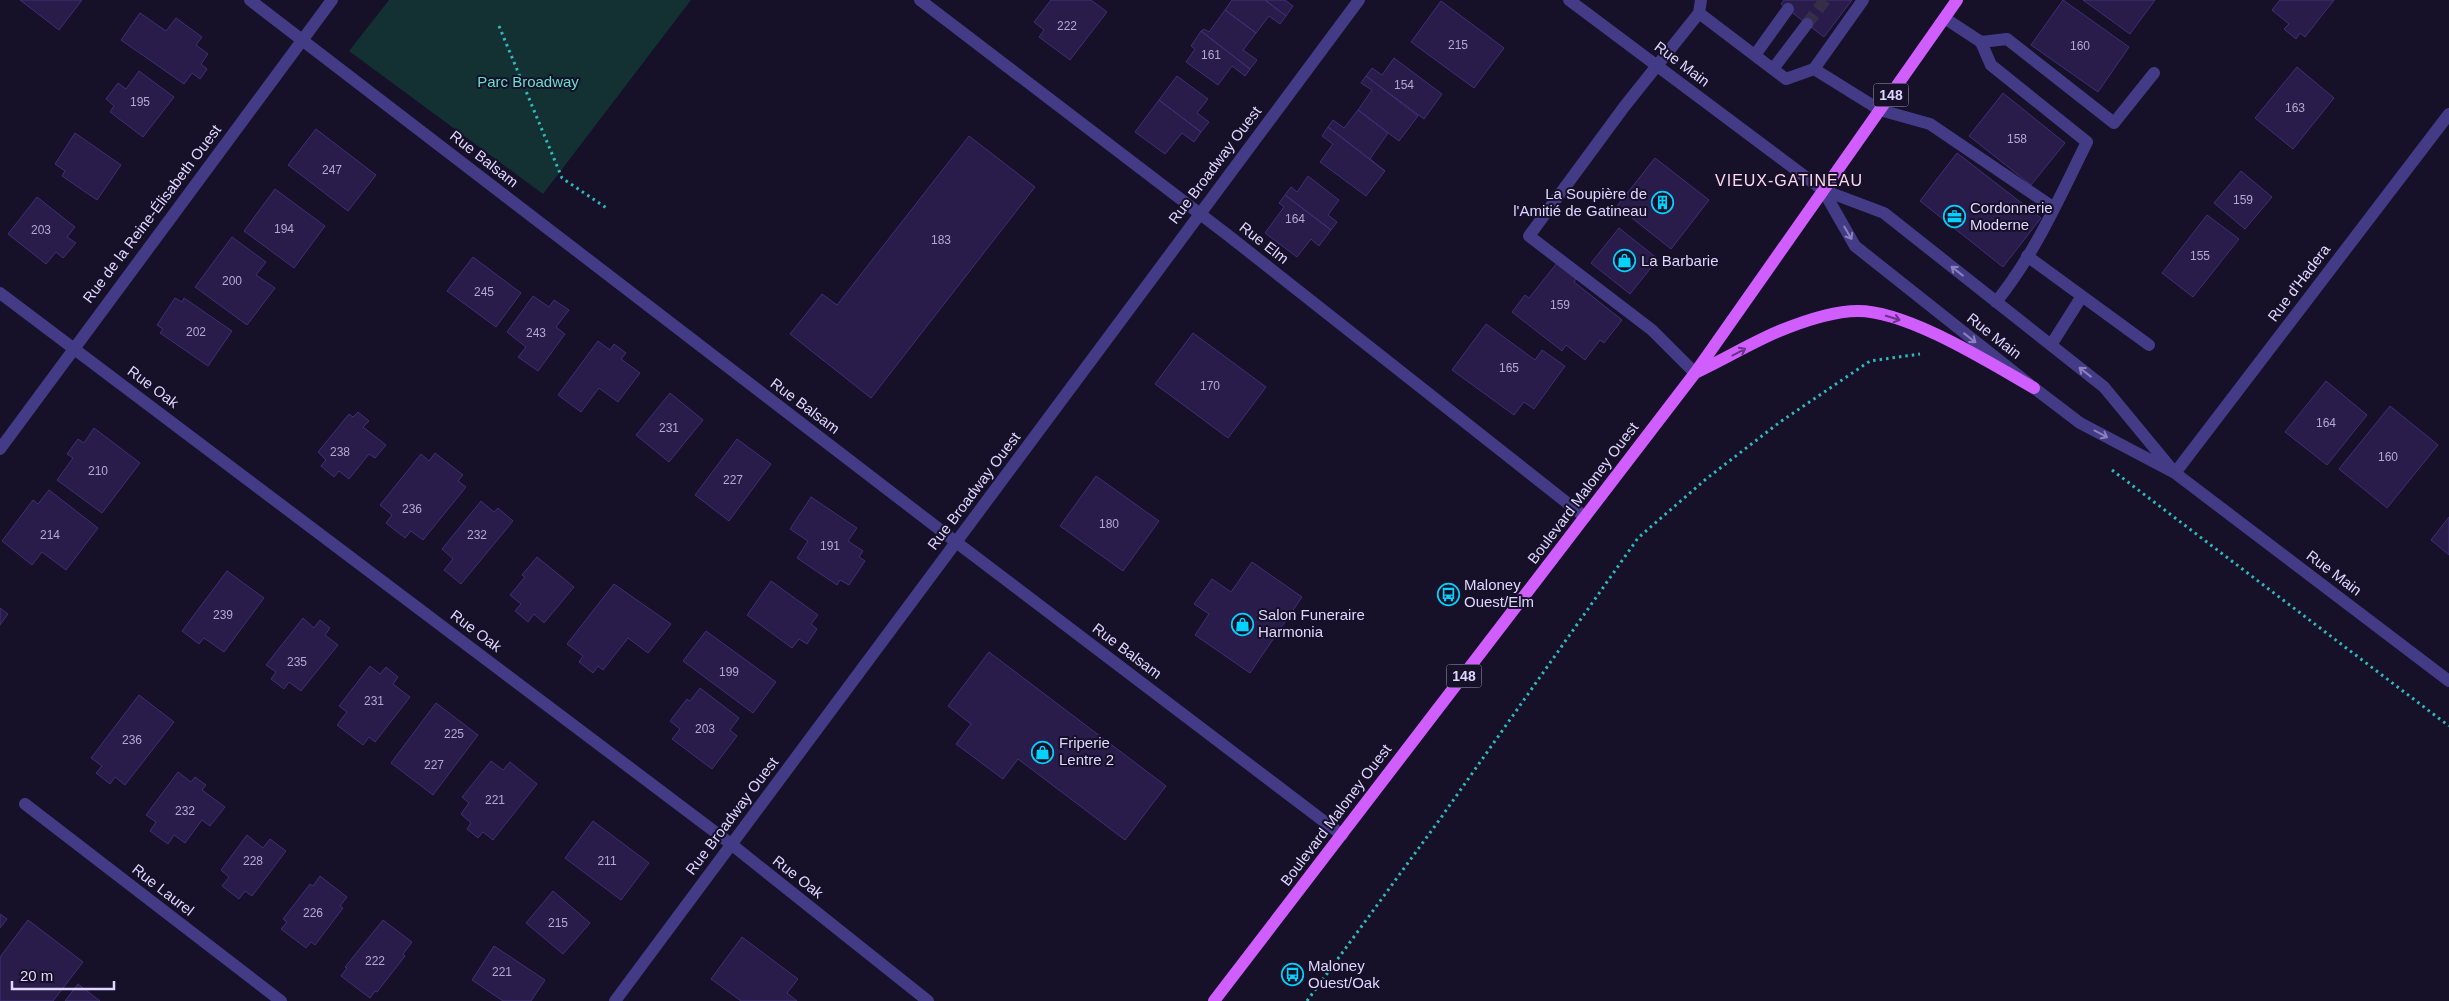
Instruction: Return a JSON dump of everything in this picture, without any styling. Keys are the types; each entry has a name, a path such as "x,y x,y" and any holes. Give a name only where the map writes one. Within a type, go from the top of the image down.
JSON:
{"main road":[{"name":"148","path":"1823,190 1946,19 1957,0"},
{"name":"Boulevard Maloney Ouest","path":"1214,1001 1695,373 1823,190"},
{"path":"1695,373 1776,332 1819,317 1858,311 1892,317 1953,342 2034,388"}],"street":[{"name":"Rue Balsam","path":"250,0 956,542 1342,835"},
{"name":"Rue de la Reine-Élisabeth Ouest","path":"0,449 332,0"},
{"name":"Rue Elm","path":"920,0 1199,213 1585,517"},
{"name":"Rue Broadway Ouest","path":"616,1001 1199,213 1359,0"},
{"name":"Rue Main","path":"1569,0 1823,190 1884,213 2104,387 2175,473"},
{"path":"1695,373 1652,330 1529,236 1624,108 1699,13 1701,0"},
{"path":"1699,13 1786,79 1814,68 1863,0"},
{"path":"1755,55 1788,9"},
{"path":"1946,19 1982,42 1991,65 2087,142 2054,208 2027,256 2011,283 1996,302"},
{"path":"1773,69 1807,24"},
{"path":"1982,42 2007,39 2114,124 2154,73"},
{"path":"1814,68 1880,110 1930,124 2054,208"},
{"name":"Rue d'Hadera","path":"2175,473 2449,114"},
{"name":"Rue Main","path":"1823,190 1855,246 2034,388 2080,423 2175,473 2449,681"},
{"path":"2027,256 2149,345"},
{"name":"Rue Oak","path":"0,293 731,844 928,1001"},
{"path":"2051,345 2082,296"},
{"name":"Rue Laurel","path":"25,804 281,1001"}],"path":[{"path":"499,26 562,178 608,209"},
{"path":"1306,1001 1440,819 1638,538 1706,479 1780,422 1870,362 1921,354"},
{"path":"2110,468 2449,726"}],"green space":[{"name":"Parc Broadway","path":"389,0 691,0 543,194 349,51"}],"building":[{"path":"20,0 82,0 59,30"},
{"path":"1051,0 1091,0 1107,12 1070,60 1039,37 1044,30 1034,22"},
{"path":"1232,0 1265,0 1286,16 1280,24 1269,16 1256,33 1225,10"},
{"path":"1265,0 1285,0 1293,6 1286,16"},
{"path":"1784,0 1852,0 1824,37 1781,4"},
{"path":"2063,0 2129,47 2098,92 2031,45"},
{"path":"2083,0 2155,0 2130,34"},
{"path":"2280,0 2334,0 2305,37 2300,33 2296,39 2284,29 2289,24 2272,10"},
{"path":"1441,1 1504,48 1474,88 1411,42"},
{"path":"1225,10 1256,33 1243,50 1257,60 1250,69 1201,31 1204,29 1209,32"},
{"path":"140,13 166,31 176,18 202,37 196,45 208,54 201,64 207,69 200,79 192,73 184,84 121,40"},
{"path":"1201,31 1250,69 1245,76 1232,66 1218,85 1186,62 1195,49 1191,46"},
{"path":"1394,58 1442,94 1424,119 1366,76 1372,68 1382,75"},
{"path":"2297,67 2334,98 2293,149 2255,118"},
{"path":"139,71 174,97 143,137 110,112 114,106 106,99 118,83 126,89"},
{"path":"1177,76 1208,99 1197,113 1209,122 1201,132 1159,100"},
{"path":"1366,76 1418,116 1399,141 1358,110 1372,90 1361,83"},
{"path":"2003,93 2065,143 2031,185 1969,136"},
{"path":"1159,100 1201,132 1194,142 1182,133 1165,154 1135,132"},
{"path":"1358,110 1388,133 1370,159 1385,171 1328,127 1333,120 1344,128"},
{"path":"1328,127 1385,171 1366,196 1320,162 1333,144 1322,136"},
{"path":"316,129 376,175 348,211 288,165"},
{"path":"75,133 121,165 97,200 62,176 65,171 55,164"},
{"path":"969,136 1035,187 871,398 790,334 822,294 837,305"},
{"path":"1957,153 2041,218 2003,267 1920,201"},
{"name":"La Soupière de l'Amitié de Gatineau","path":"1655,158 1709,200 1671,249 1617,206"},
{"path":"2241,171 2272,197 2245,229 2214,203"},
{"path":"1308,176 1339,200 1328,215 1337,222 1331,230 1285,195 1291,187 1297,192"},
{"path":"275,189 325,226 294,268 244,231"},
{"path":"1285,195 1331,230 1319,246 1311,239 1297,257 1265,233 1284,207 1279,203"},
{"path":"37,197 75,227 67,237 76,243 63,258 56,252 46,264 8,234"},
{"path":"2207,215 2239,239 2193,297 2162,273"},
{"name":"La Barbarie","path":"1619,228 1658,259 1630,294 1591,263"},
{"path":"232,237 266,262 256,275 275,288 247,325 195,287"},
{"path":"473,257 521,293 496,327 447,291"},
{"path":"1557,263 1576,279 1574,282 1622,320 1604,343 1600,340 1585,360 1566,345 1562,351 1512,312 1525,295 1529,298"},
{"path":"533,296 549,307 554,300 569,310 556,327 565,334 538,371 518,357 526,347 507,332"},
{"path":"175,298 182,302 184,298 232,331 208,366 160,333 163,329 157,325"},
{"path":"1486,324 1535,360 1542,350 1565,366 1534,409 1524,402 1514,415 1452,370"},
{"path":"1193,333 1266,387 1228,438 1155,384"},
{"path":"598,341 610,350 614,344 626,353 621,359 640,373 618,402 599,388 581,412 558,395"},
{"path":"2326,381 2367,415 2327,465 2285,432"},
{"path":"670,393 703,420 669,462 636,435"},
{"path":"2390,406 2438,445 2387,508 2339,469"},
{"path":"358,412 369,421 363,427 386,445 375,458 369,454 349,479 339,471 334,477 321,466 326,460 318,452 349,414 353,417"},
{"path":"94,428 140,463 102,513 57,480 73,458 67,454 78,439 84,443"},
{"path":"737,439 771,464 729,521 695,495"},
{"path":"435,453 463,475 458,481 466,487 423,540 411,531 405,538 386,523 392,515 380,505 421,454 429,461"},
{"path":"1096,476 1159,521 1123,571 1060,526"},
{"path":"49,490 98,528 66,570 42,552 32,565 2,541 33,500 38,504"},
{"path":"811,497 857,528 848,541 863,551 859,557 865,561 849,585 840,580 837,585 797,558 808,541 790,529"},
{"path":"481,501 494,512 498,508 513,521 461,584 444,570 453,559 442,549"},
{"path":"2449,517 2449,555 2431,540"},
{"path":"537,557 574,587 544,623 534,614 528,622 515,611 521,604 510,595 525,577 522,575"},
{"name":"Salon Funeraire Harmonia","path":"1252,562 1302,597 1250,673 1195,635 1209,614 1194,604 1212,579 1231,592"},
{"path":"227,571 264,598 224,652 204,638 199,644 182,631"},
{"path":"771,581 818,615 811,624 817,629 807,644 799,639 792,648 747,615"},
{"path":"614,584 671,624 648,653 628,638 603,670 598,666 593,673 579,662 583,656 567,644"},
{"path":"0,608 8,614 0,625"},
{"path":"303,618 314,628 320,620 330,628 325,635 338,645 301,691 289,682 284,689 271,679 276,672 266,665"},
{"path":"706,631 776,682 753,713 683,661"},
{"name":"Friperie Lentre 2","path":"989,652 1166,786 1125,840 1018,759 1003,779 956,744 971,724 948,706"},
{"path":"370,666 380,674 386,667 398,677 393,684 410,697 375,742 369,737 363,745 337,725 347,712 339,706"},
{"path":"700,688 739,718 730,730 737,736 712,769 672,739 680,729 670,721 687,699 690,701"},
{"path":"139,695 174,722 125,785 115,777 110,784 96,773 102,766 91,758"},
{"path":"436,703 478,735 433,795 391,763"},
{"path":"491,761 503,770 510,762 537,784 493,840 483,832 478,838 467,829 471,823 461,814 469,803 462,797"},
{"path":"178,772 191,782 195,777 206,785 202,790 225,807 210,826 202,820 185,843 174,835 168,844 150,831 156,822 146,815"},
{"path":"593,821 649,863 621,900 565,858"},
{"path":"247,835 263,848 270,839 286,851 252,896 245,891 239,899 222,886 229,877 221,870"},
{"path":"320,876 347,897 340,906 343,908 315,945 311,942 306,948 281,929 287,922 283,919 310,884 313,886"},
{"path":"553,891 590,923 563,954 526,923"},
{"path":"0,914 7,919 0,928"},
{"path":"28,920 83,962 53,1001 0,1001 0,957"},
{"path":"383,920 412,942 403,954 405,956 377,992 375,991 370,998 341,976 347,968 345,967"},
{"path":"742,937 798,979 787,993 797,1001 741,1001 711,979"},
{"path":"494,946 545,980 531,1001 503,1001 472,980"},
{"path":"78,984 100,1001 65,1001"}],"tunnel":[{"path":"1807,24 1825,0"}],"place":[{"name":"La Soupière de l'Amitié de Gatineau","path":"1663,203"},
{"name":"Cordonnerie Moderne","path":"1954,217"},
{"name":"La Barbarie","path":"1625,261"},
{"name":"Maloney Ouest/Elm","path":"1448,594"},
{"name":"Salon Funeraire Harmonia","path":"1242,624"},
{"name":"Friperie Lentre 2","path":"1043,752"},
{"name":"Maloney Ouest/Oak","path":"1292,975"}],"district":[{"name":"VIEUX-GATINEAU","path":"1789,180"}]}
